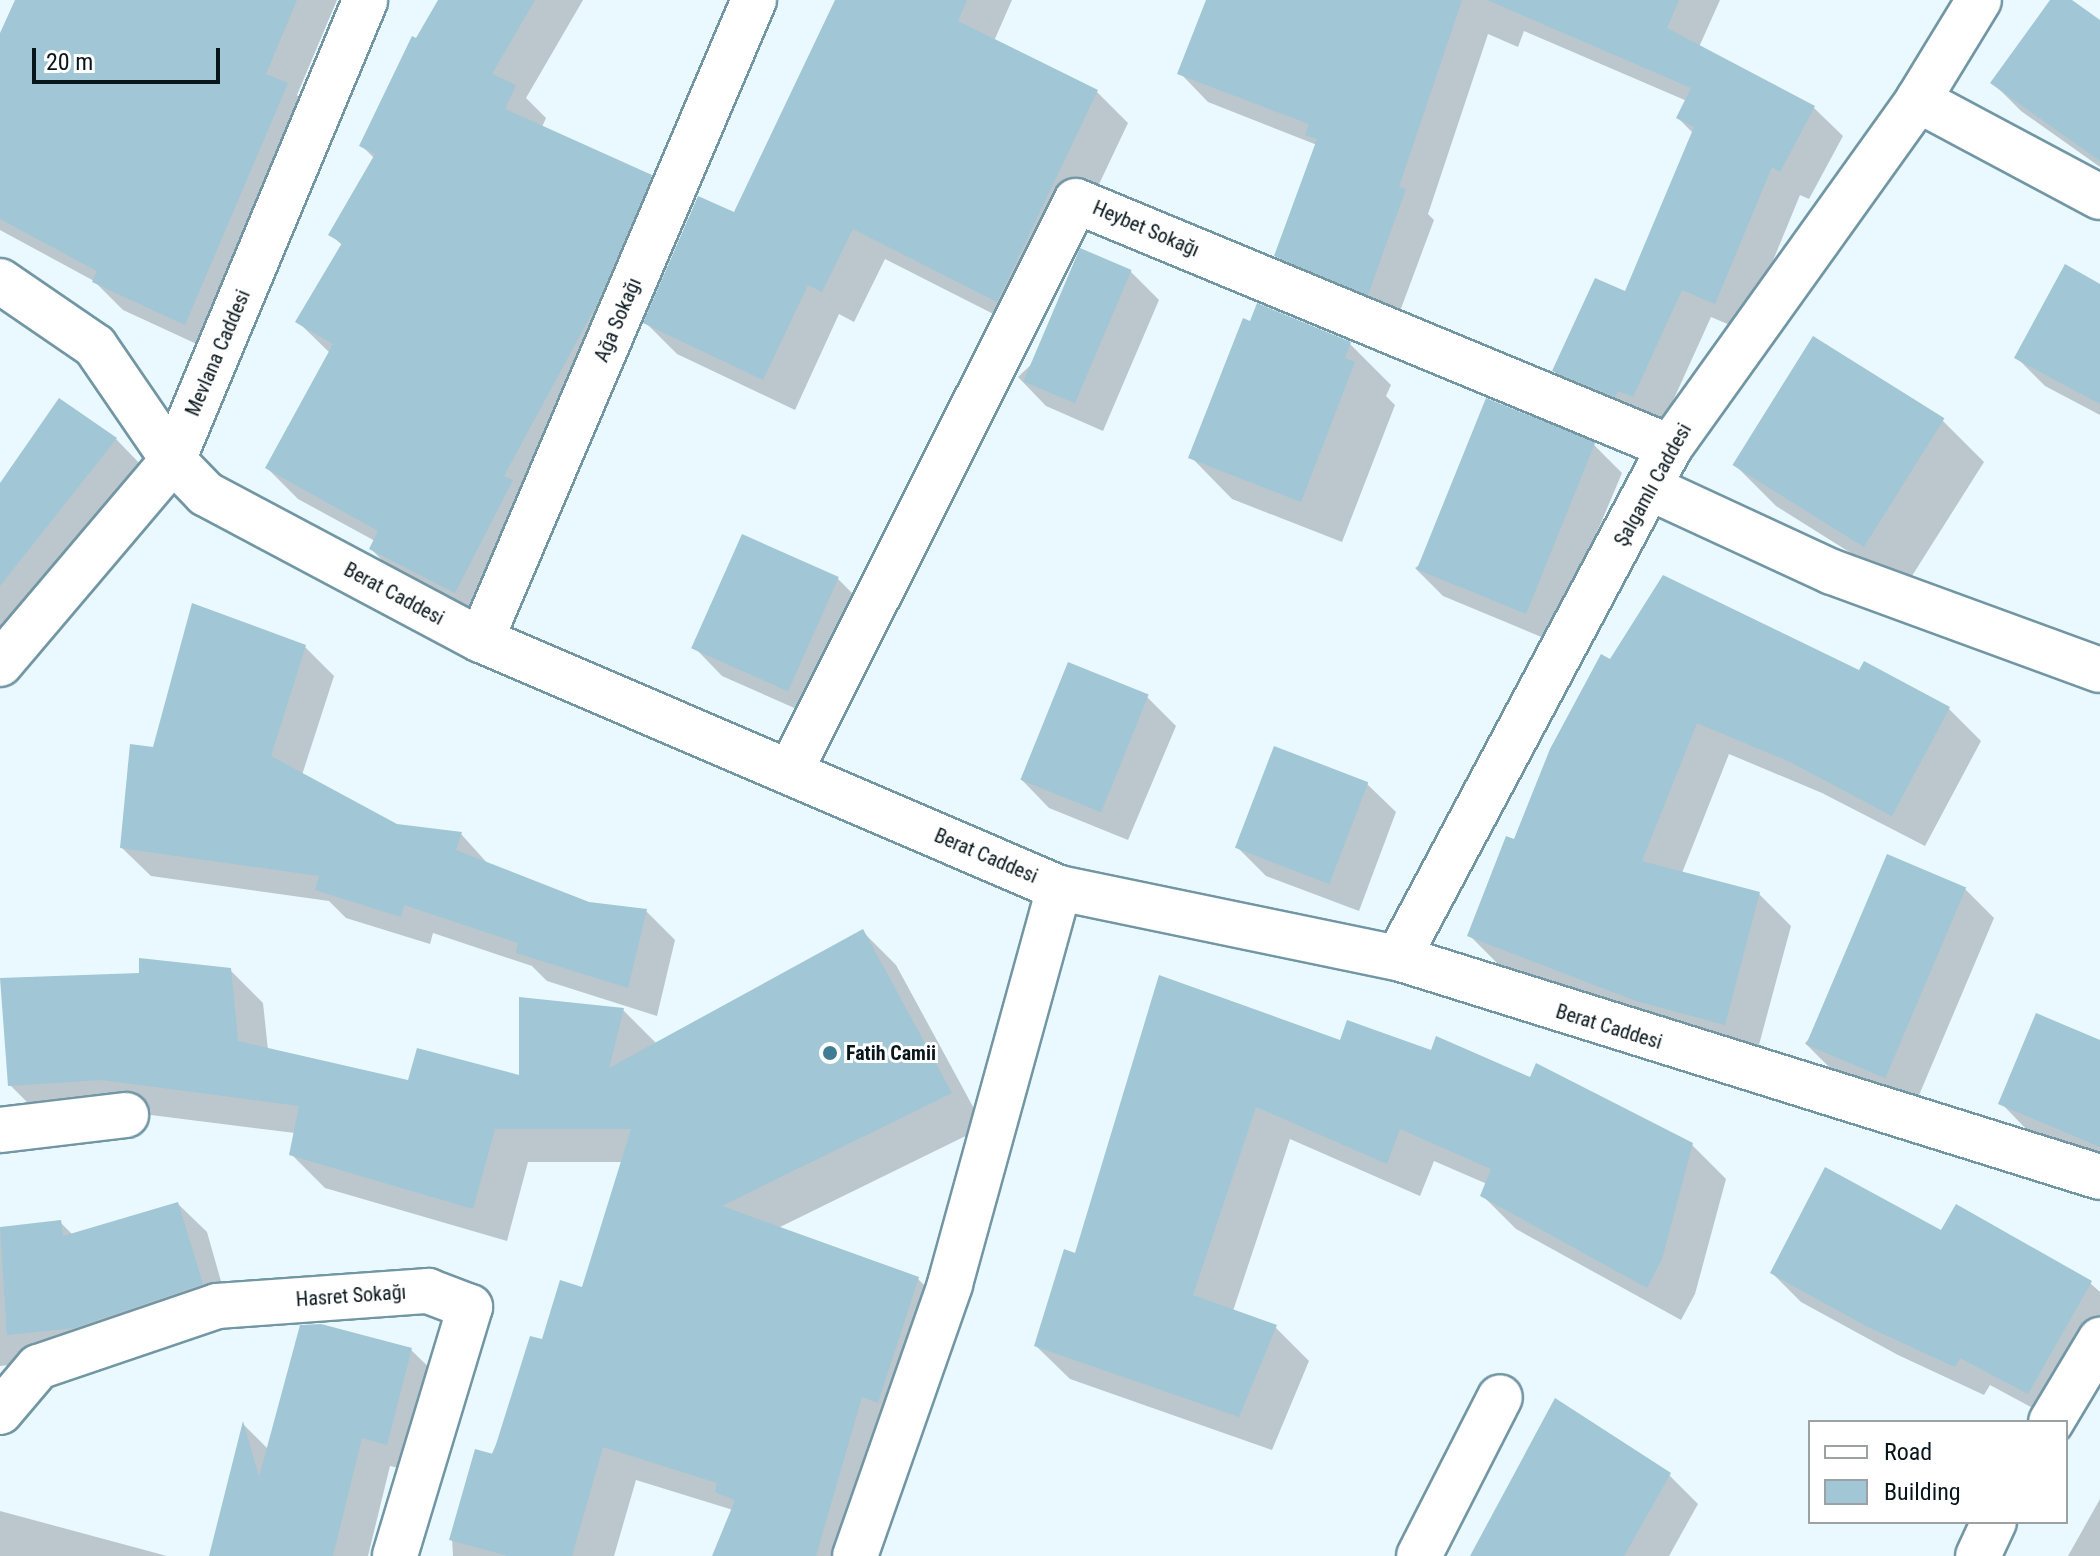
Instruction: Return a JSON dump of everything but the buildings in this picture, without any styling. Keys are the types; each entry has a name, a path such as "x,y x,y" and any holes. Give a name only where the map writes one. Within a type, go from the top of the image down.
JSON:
{"street":[{"name":"Mevlana Caddesi","path":"0,664 173,460 365,0"},
{"name":"Ağa Sokağı","path":"481,640 754,0"},
{"name":"Şalgamlı Caddesi","path":"1398,958 1670,447 1918,100 1979,0"},
{"path":"1918,100 2100,197"},
{"name":"Heybet Sokağı","path":"791,770 1076,201 1670,447"},
{"name":"Berat Caddesi","path":"0,281 95,346 173,460 206,494 481,640 791,770 1059,888 1398,958 2100,1177"},
{"path":"1650,488 1832,572 2100,670"},
{"path":"855,1556 950,1284 1059,888"},
{"path":"0,1130 126,1115"},
{"name":"Hasret Sokağı","path":"0,1412 38,1367 217,1306 428,1291 470,1307 395,1556"},
{"path":"2052,1420 2100,1340"},
{"path":"1419,1556 1500,1397"},
{"path":"1978,1556 1993,1524"}],"place":[{"name":"Fatih Camii","path":"830,1053"}]}
